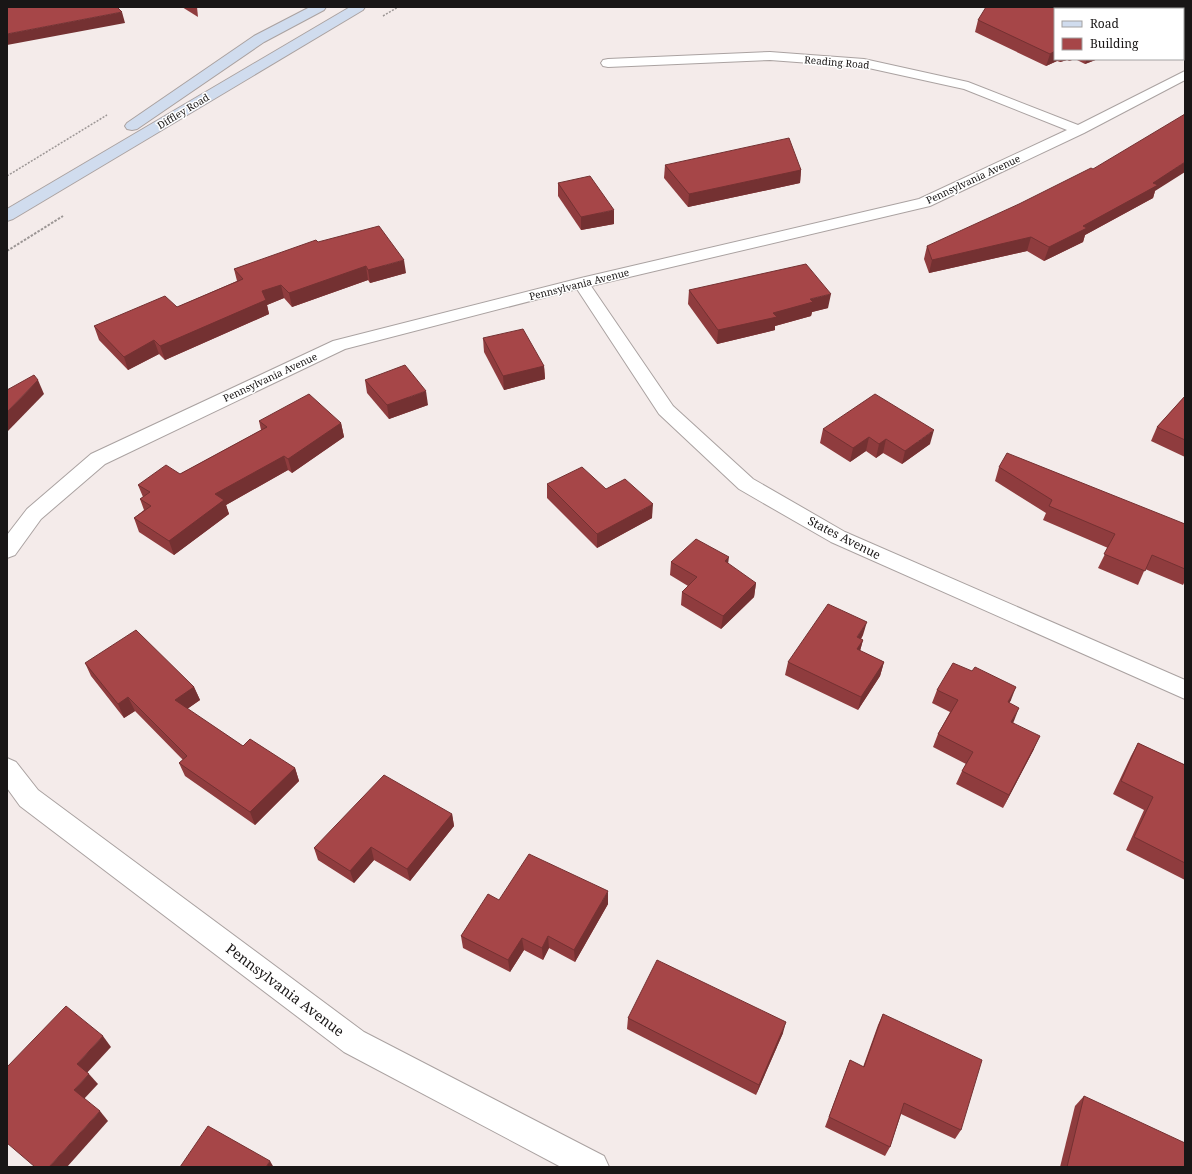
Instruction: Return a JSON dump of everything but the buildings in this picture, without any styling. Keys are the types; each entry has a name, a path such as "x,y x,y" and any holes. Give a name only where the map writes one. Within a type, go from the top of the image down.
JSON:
{"main road":[{"name":"Diffley Road","path":"7,212 259,40 320,7"},
{"name":"Diffley Road","path":"7,216 359,7"}],"street":[{"name":"Reading Road","path":"608,63 770,56 864,63 968,86 1079,130"},
{"name":"Pennsylvania Avenue","path":"7,550 34,514 98,459 339,345 580,283 924,203 1079,130 1185,75"},
{"name":"States Avenue","path":"580,283 666,410 746,484 838,537 1185,690"},
{"name":"Pennsylvania Avenue","path":"7,768 29,798 354,1042 593,1167"}]}
